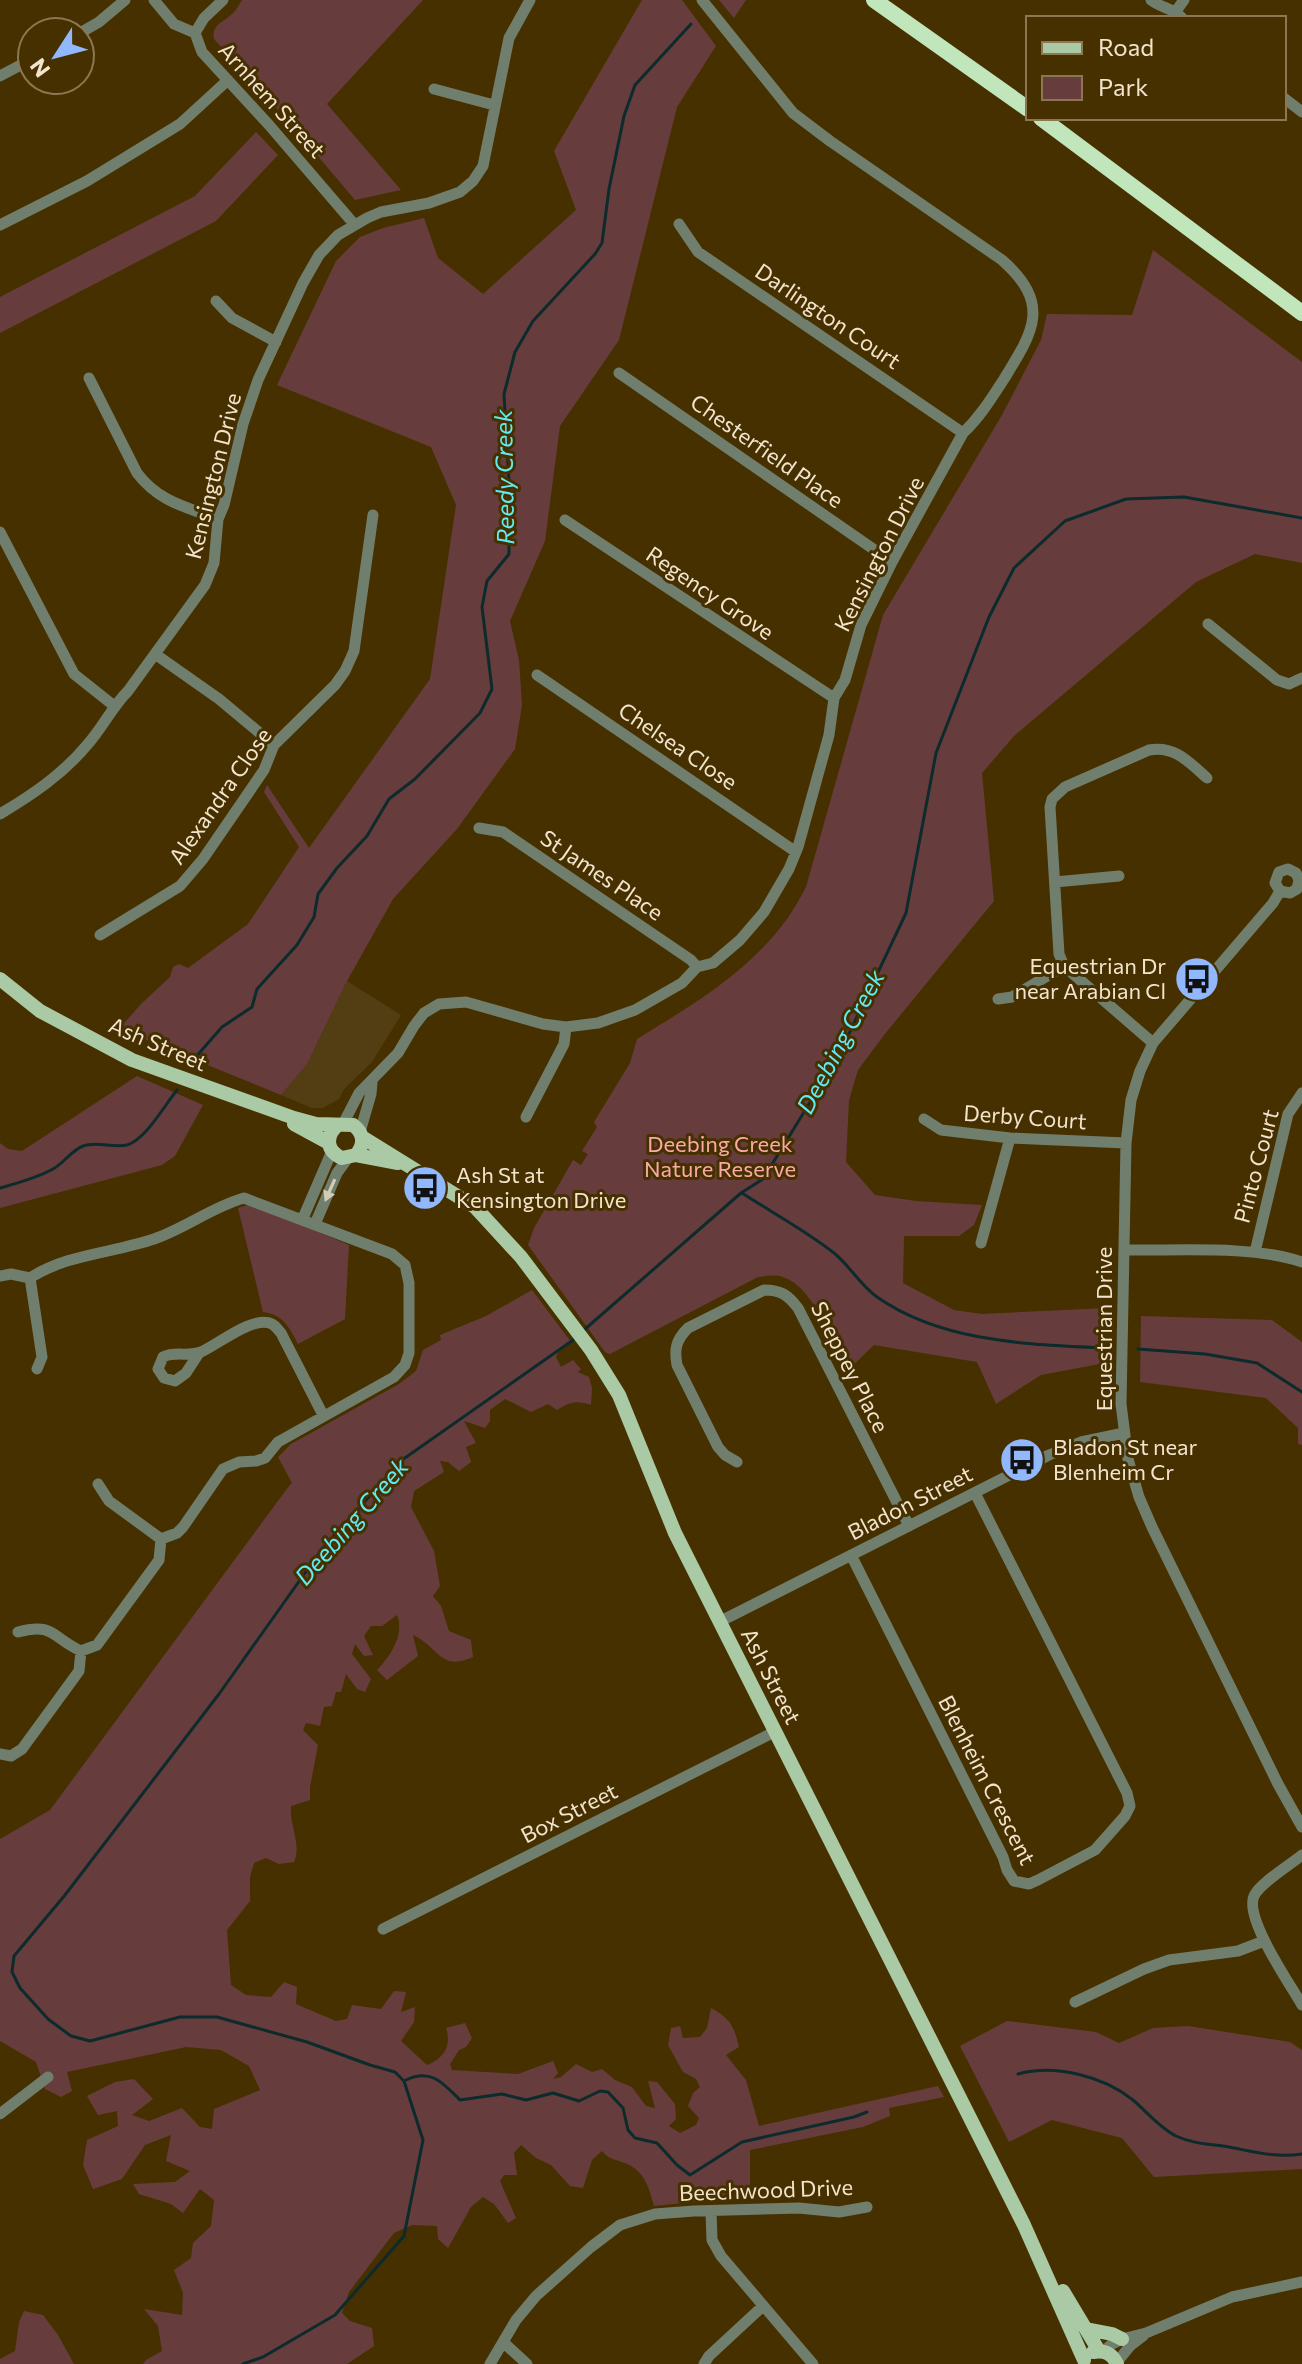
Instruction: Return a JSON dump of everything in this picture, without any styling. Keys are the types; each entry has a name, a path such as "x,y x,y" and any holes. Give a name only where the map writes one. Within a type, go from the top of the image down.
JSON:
{"highway":[{"path":"874,0 1026,108"},
{"path":"1044,120 1302,313"}],"main road":[{"name":"Ash Street","path":"0,979 40,1011"},
{"name":"Ash Street","path":"0,991 132,1060 263,1108 316,1124 340,1125"},
{"name":"Ash Street","path":"263,1108 330,1147"},
{"path":"340,1125 353,1125 361,1135 362,1144 352,1156 342,1158 330,1147 332,1130 340,1125"},
{"name":"Ash Street","path":"361,1135 475,1207 498,1229 591,1350 619,1395 662,1505 1036,2251 1083,2362"},
{"name":"Ash Street","path":"352,1156 411,1166"},
{"name":"Ash Street","path":"1036,2251 1086,2329 1102,2351 1117,2363"},
{"path":"1086,2329 1122,2339"},
{"path":"1083,2362 1088,2355 1102,2351"}],"street":[{"path":"96,24 125,0"},
{"path":"154,0 174,24 195,33"},
{"name":"Arnhem Street","path":"223,0 204,18 195,33 202,52 354,224"},
{"name":"Kensington Drive","path":"0,814 66,769 102,727 113,705 128,691 205,585 214,563 218,519 258,380 319,255 354,224 381,212 429,203 460,192 473,181 483,166 509,38 530,0"},
{"name":"Kensington Drive","path":"340,1125 359,1093 398,1053 424,1013 439,1004 466,1002 543,1024 566,1027 598,1023 635,1010 682,983 697,967 713,963 740,940 777,892 796,852 829,735 834,698 845,680 861,625 963,433 979,417 1028,340 1032,306 1019,275 793,113 702,0"},
{"path":"1151,0 1179,14 1184,0"},
{"path":"0,225 87,181 180,124 228,80"},
{"path":"434,89 494,105"},
{"path":"1286,100 1302,112"},
{"name":"Darlington Court","path":"679,224 698,252 963,433"},
{"path":"216,301 232,318 276,342"},
{"name":"Chesterfield Place","path":"619,373 892,562"},
{"path":"89,378 137,473 148,487 165,500 218,519"},
{"name":"Alexandra Close","path":"100,935 180,886 203,859 264,770 274,745 292,730 345,671 354,651 373,515"},
{"name":"Regency Grove","path":"565,520 834,698"},
{"path":"0,532 74,674 113,705"},
{"path":"1208,624 1277,680 1289,684 1302,678"},
{"path":"155,654 219,699 274,745"},
{"name":"Chelsea Close","path":"537,675 796,852"},
{"path":"1153,1043 1064,966 1059,954 1050,807 1052,799 1065,787 1162,747 1182,757 1207,778"},
{"name":"St James Place","path":"479,828 503,832 697,967"},
{"path":"1299,870 1300,891 1288,894 1280,891 1275,883 1279,872 1299,870"},
{"path":"1055,882 1119,876"},
{"name":"Equestrian Drive","path":"1280,891 1153,1043 1140,1071 1131,1100 1126,1143 1121,1389 1128,1459 1139,1497 1272,1772 1302,1827"},
{"path":"998,999 1012,997 1064,966"},
{"path":"526,1117 564,1044 566,1027"},
{"name":"Kensington Drive","path":"361,1135 372,1082"},
{"name":"Pinto Court","path":"1255,1252 1288,1114 1302,1093"},
{"name":"Derby Court","path":"924,1119 941,1130 1010,1138 1126,1143"},
{"path":"981,1243 1010,1138"},
{"path":"303,1218 330,1147"},
{"path":"315,1224 337,1173 352,1156"},
{"path":"0,1276 11,1274 30,1278 47,1267 153,1239 175,1231 226,1203 244,1198 392,1254 405,1265 409,1283 409,1353 405,1365 394,1377 278,1442 265,1458 239,1462 223,1469 183,1527 161,1539"},
{"path":"1124,1250 1255,1252 1302,1262"},
{"path":"30,1278 42,1357 37,1369"},
{"name":"Sheppey Place","path":"737,1462 718,1447 677,1365 675,1352 679,1337 688,1328 764,1290 777,1290 788,1295 798,1308 909,1526"},
{"path":"199,1353 257,1322 272,1324 281,1333 323,1415"},
{"name":"Bladon Street","path":"719,1622 1065,1448 1124,1433"},
{"path":"98,1484 109,1501 161,1539"},
{"name":"Blenheim Crescent","path":"851,1555 1007,1870 1014,1881 1029,1884 1038,1880 1095,1850 1130,1806 1127,1793 975,1493"},
{"path":"81,1651 97,1645 159,1560 161,1539"},
{"path":"18,1632 37,1627 50,1631 81,1651"},
{"path":"0,1754 11,1756 22,1749 79,1671 81,1651"},
{"name":"Box Street","path":"383,1929 774,1732"},
{"path":"1302,1855 1265,1884 1254,1896 1252,1908 1264,1941 1302,2005"},
{"path":"1075,2002 1169,1960 1238,1951 1264,1941"},
{"path":"0,2114 48,2077"},
{"name":"Beechwood Drive","path":"490,2364 516,2320 536,2296 620,2225 655,2214 799,2208 839,2212 867,2207"},
{"path":"711,2211 712,2240 721,2256 813,2364"},
{"path":"1102,2351 1122,2339 1146,2333 1232,2297 1302,2282"},
{"path":"704,2364 763,2306"},
{"path":"1117,2363 1130,2346 1146,2333"},
{"path":"503,2342 527,2364"}],"shaded area":[{"path":"347,981 401,1015 372,1062 344,1089 339,1099 323,1108 312,1108 281,1095 307,1064"}],"green space":[{"path":"242,0 423,0 327,104 401,190 355,200 214,39 217,27"},
{"path":"642,0 682,0 716,46 677,107 619,340 560,426 545,541 510,621 519,660 522,705 515,749 457,829 393,899 347,981 307,1064 281,1095 119,1029 170,977 173,967 179,964 188,968 248,924 299,847 264,792 267,785 309,848 430,679 456,505 431,447 277,385 336,261 360,237 424,218 438,258 483,294 576,210 554,151"},
{"path":"719,0 746,0 734,18"},
{"path":"256,132 278,155 216,221 0,333 0,297 195,196"},
{"name":"Deebing Creek Nature Reserve","path":"1153,250 1302,362 1302,563 1255,554 1196,582 1014,736 982,773 994,901 858,1070 849,1100 846,1162 875,1195 982,1205 974,1225 959,1236 904,1236 903,1283 954,1310 982,1314 1107,1308 1105,1363 1041,1375 996,1404 977,1362 874,1345 847,1371 821,1318 804,1292 794,1283 774,1275 758,1277 610,1354 605,1352 528,1245 534,1228 573,1160 581,1165 588,1154 582,1151 597,1127 594,1122 630,1063 637,1039 737,972 772,938 806,887 883,615 1002,415 1041,340 1047,314 1132,315"},
{"path":"137,1076 203,1105 175,1156 162,1165 0,1208 0,1143 8,1149 22,1151"},
{"path":"251,1204 349,1245 345,1319 298,1344 281,1319 263,1312 238,1208"},
{"path":"532,1290 571,1342 559,1350 556,1357 561,1367 573,1360 581,1369 578,1372 589,1377 591,1405 573,1403 557,1410 548,1404 531,1412 505,1399 490,1410 490,1421 485,1428 464,1421 476,1443 466,1447 471,1462 459,1471 448,1462 440,1461 444,1472 414,1491 411,1507 434,1551 440,1586 433,1596 441,1606 449,1631 471,1640 473,1657 453,1662 446,1660 413,1635 418,1656 387,1680 377,1670 387,1659 398,1637 397,1615 382,1626 371,1626 364,1636 373,1655 364,1656 355,1644 352,1654 371,1679 365,1692 357,1689 346,1674 341,1692 336,1692 332,1706 324,1707 320,1726 306,1723 303,1730 318,1745 310,1800 291,1806 296,1842 294,1862 279,1864 266,1858 254,1863 250,1877 250,1901 227,1930 231,1985 246,1995 271,1997 284,1982 297,1987 296,2004 336,2021 347,2019 352,2005 381,2009 394,1991 406,1992 401,2012 415,2007 414,2022 401,2041 427,2065 445,2051 448,2040 446,2028 465,2023 472,2038 450,2064 452,2070 518,2074 553,2061 558,2073 553,2079 561,2077 576,2064 592,2072 602,2069 615,2080 632,2087 646,2106 655,2108 648,2081 657,2082 675,2104 676,2119 669,2126 680,2133 696,2125 699,2118 688,2106 693,2093 700,2087 696,2079 683,2072 668,2045 671,2028 680,2026 683,2038 700,2037 707,2028 711,2008 727,2019 735,2033 739,2047 726,2055 746,2080 759,2126 938,2086 944,2097 889,2108 890,2116 863,2127 750,2150 750,2196 654,2206 647,2184 639,2172 609,2158 602,2151 592,2160 583,2188 570,2186 551,2165 536,2158 521,2145 514,2153 517,2175 504,2175 500,2181 516,2218 508,2223 494,2204 483,2197 471,2207 448,2248 438,2239 437,2226 412,2225 394,2233 349,2292 342,2313 350,2321 372,2328 374,2346 347,2364 143,2364 162,2351 158,2326 144,2309 182,2315 183,2293 174,2270 191,2258 193,2243 211,2226 214,2200 200,2189 183,2213 171,2204 139,2194 133,2184 175,2182 190,2171 166,2161 171,2135 145,2145 122,2179 93,2189 83,2165 87,2140 118,2126 117,2111 98,2115 87,2096 115,2082 134,2079 153,2099 132,2115 149,2121 182,2108 200,2127 212,2129 214,2109 260,2090 249,2066 221,2050 186,2047 67,2072 72,2091 61,2097 45,2089 36,2062 0,2041 0,1839 50,1810 292,1483 278,1457 291,1444 399,1384 416,1371 423,1350 441,1340 440,1335 486,1316"},
{"path":"1141,1316 1272,1320 1302,1342 1302,1445 1298,1444 1298,1428 1266,1398 1140,1382"},
{"path":"1007,2021 1096,2032 1119,2043 1153,2028 1188,2026 1290,2042 1302,2050 1302,2169 1154,2177 1122,2138 1052,2120 1009,2142 960,2046"},
{"path":"24,2311 43,2315 74,2364 0,2364 0,2359 15,2351 19,2322"}],"waterway":[{"name":"Reedy Creek","path":"194,1059 222,1027 252,1007 257,989 297,945 314,917 318,894 367,836 389,799 415,779 480,713 492,689 482,607 487,581 509,554 504,394 515,352 533,321 602,243 624,116 635,85 691,24"},
{"name":"Deebing Creek","path":"584,1330 741,1193 763,1179 839,1055 906,913 936,753 989,617 1014,568 1065,521 1126,499 1184,497 1302,518"},
{"name":"Reedy Creek","path":"0,1188 47,1172 83,1146 122,1146 134,1142 148,1129 177,1090"},
{"path":"742,1193 834,1253 877,1297 930,1324 1016,1342 1105,1348"},
{"name":"Deebing Creek","path":"243,2364 263,2357 335,2315 404,2236 423,2140 404,2081 395,2072 307,2042 217,2017 180,2017 90,2041 71,2036 48,2019 20,1988 12,1972 14,1956 65,1895 219,1694 322,1549 402,1460 576,1338"},
{"path":"1138,1349 1205,1354 1257,1363 1302,1392"},
{"path":"1018,2074 1047,2070 1078,2074 1108,2084 1133,2100 1164,2129 1189,2141 1266,2154 1302,2154"},
{"path":"406,2080 423,2076 436,2079 460,2100 502,2094 526,2100 553,2093 579,2101 600,2091 608,2092 623,2108 628,2130 635,2138 657,2143 690,2175 742,2142 867,2112"}],"place":[{"name":"Equestrian Dr near Arabian Cl","path":"1197,979"},
{"name":"Ash St at Kensington Drive","path":"425,1188"},
{"name":"Bladon St near Blenheim Cr","path":"1022,1460"}]}
